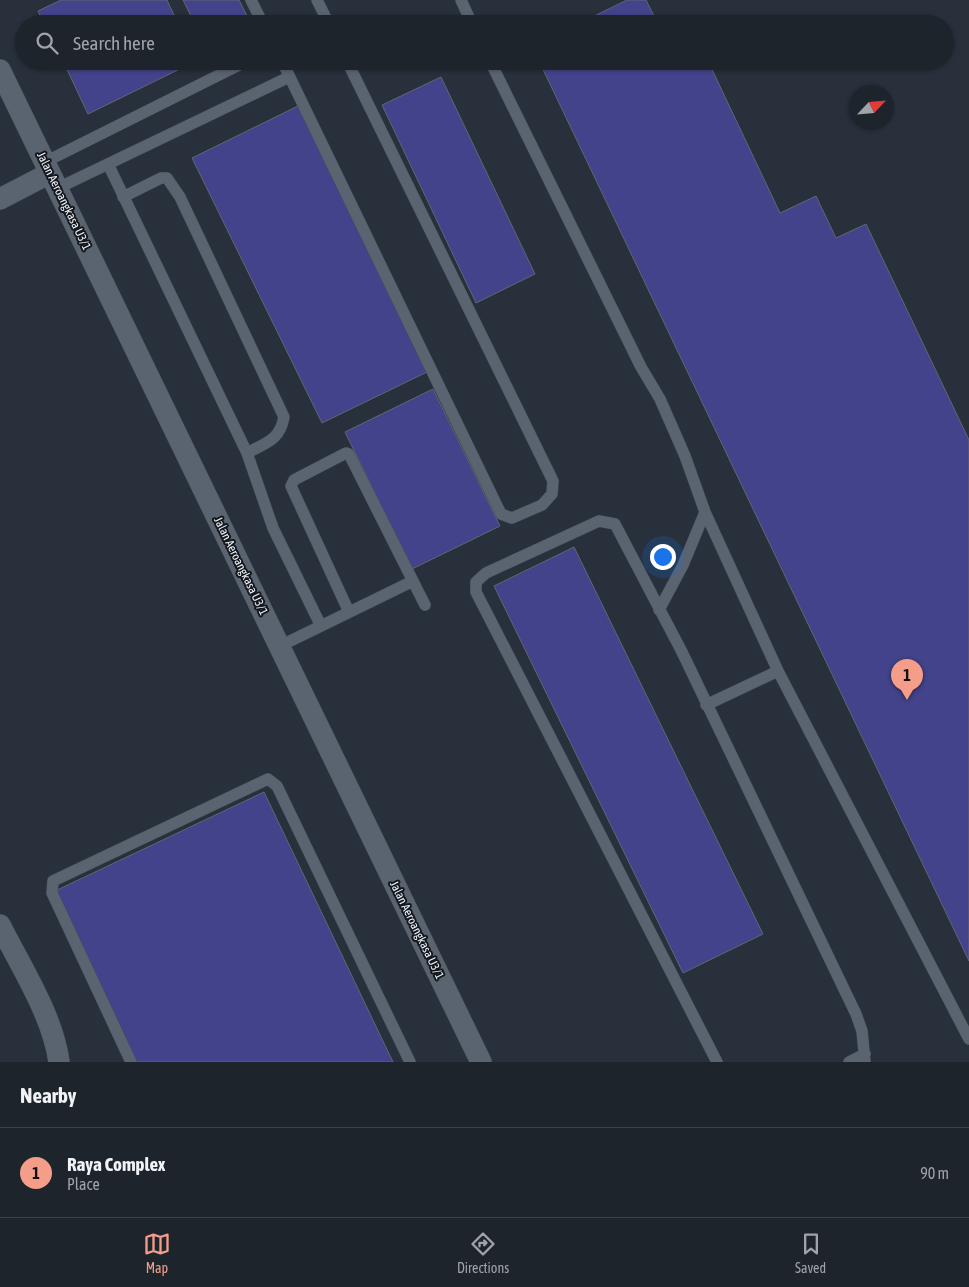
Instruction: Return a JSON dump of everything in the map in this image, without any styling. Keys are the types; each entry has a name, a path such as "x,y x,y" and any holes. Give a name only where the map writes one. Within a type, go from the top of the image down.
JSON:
{"street":[{"name":"Jalan Aeroangkasa U3/1","path":"0,70 481,1062"},
{"path":"0,199 51,174"},
{"path":"0,926 46,1018 57,1045 59,1062"}],"lane":[{"path":"251,0 258,15"},
{"path":"318,0 325,15"},
{"path":"461,0 468,15"},
{"path":"51,174 231,70"},
{"path":"286,70 500,514 512,518 542,505 552,494 553,481 352,70"},
{"path":"494,70 641,367 660,399 685,456 705,512 778,671 969,1039"},
{"path":"51,174 108,164 289,77"},
{"path":"108,164 248,453 273,528 321,626"},
{"path":"123,196 161,178 167,178 180,197 284,418 282,430 272,440 248,453"},
{"path":"349,612 291,486 294,480 339,455 349,454 425,605"},
{"path":"659,610 683,565 705,512"},
{"path":"717,1062 482,608 476,592 476,582 486,573 599,521 615,524 682,652 856,1014 862,1031 865,1058 849,1062"},
{"path":"280,646 413,581"},
{"path":"706,705 778,671"},
{"path":"131,1062 52,893 53,881 268,779 277,786 410,1062"}],"building":[{"path":"61,0 167,0 174,15 40,15 38,11"},
{"path":"183,0 239,0 246,15 190,15"},
{"path":"627,0 646,0 654,15 596,15"},
{"path":"67,70 178,70 88,114"},
{"path":"543,70 712,70 780,213 816,196 836,238 866,224 969,440 969,961"},
{"path":"441,77 535,274 476,303 382,105"},
{"path":"298,106 427,372 322,423 192,158"},
{"path":"433,389 500,526 412,569 345,432"},
{"path":"574,547 763,934 683,973 494,586"},
{"path":"264,792 393,1062 137,1062 55,891"}],"place":[{"name":"Raya Complex","path":"907,700"}]}
